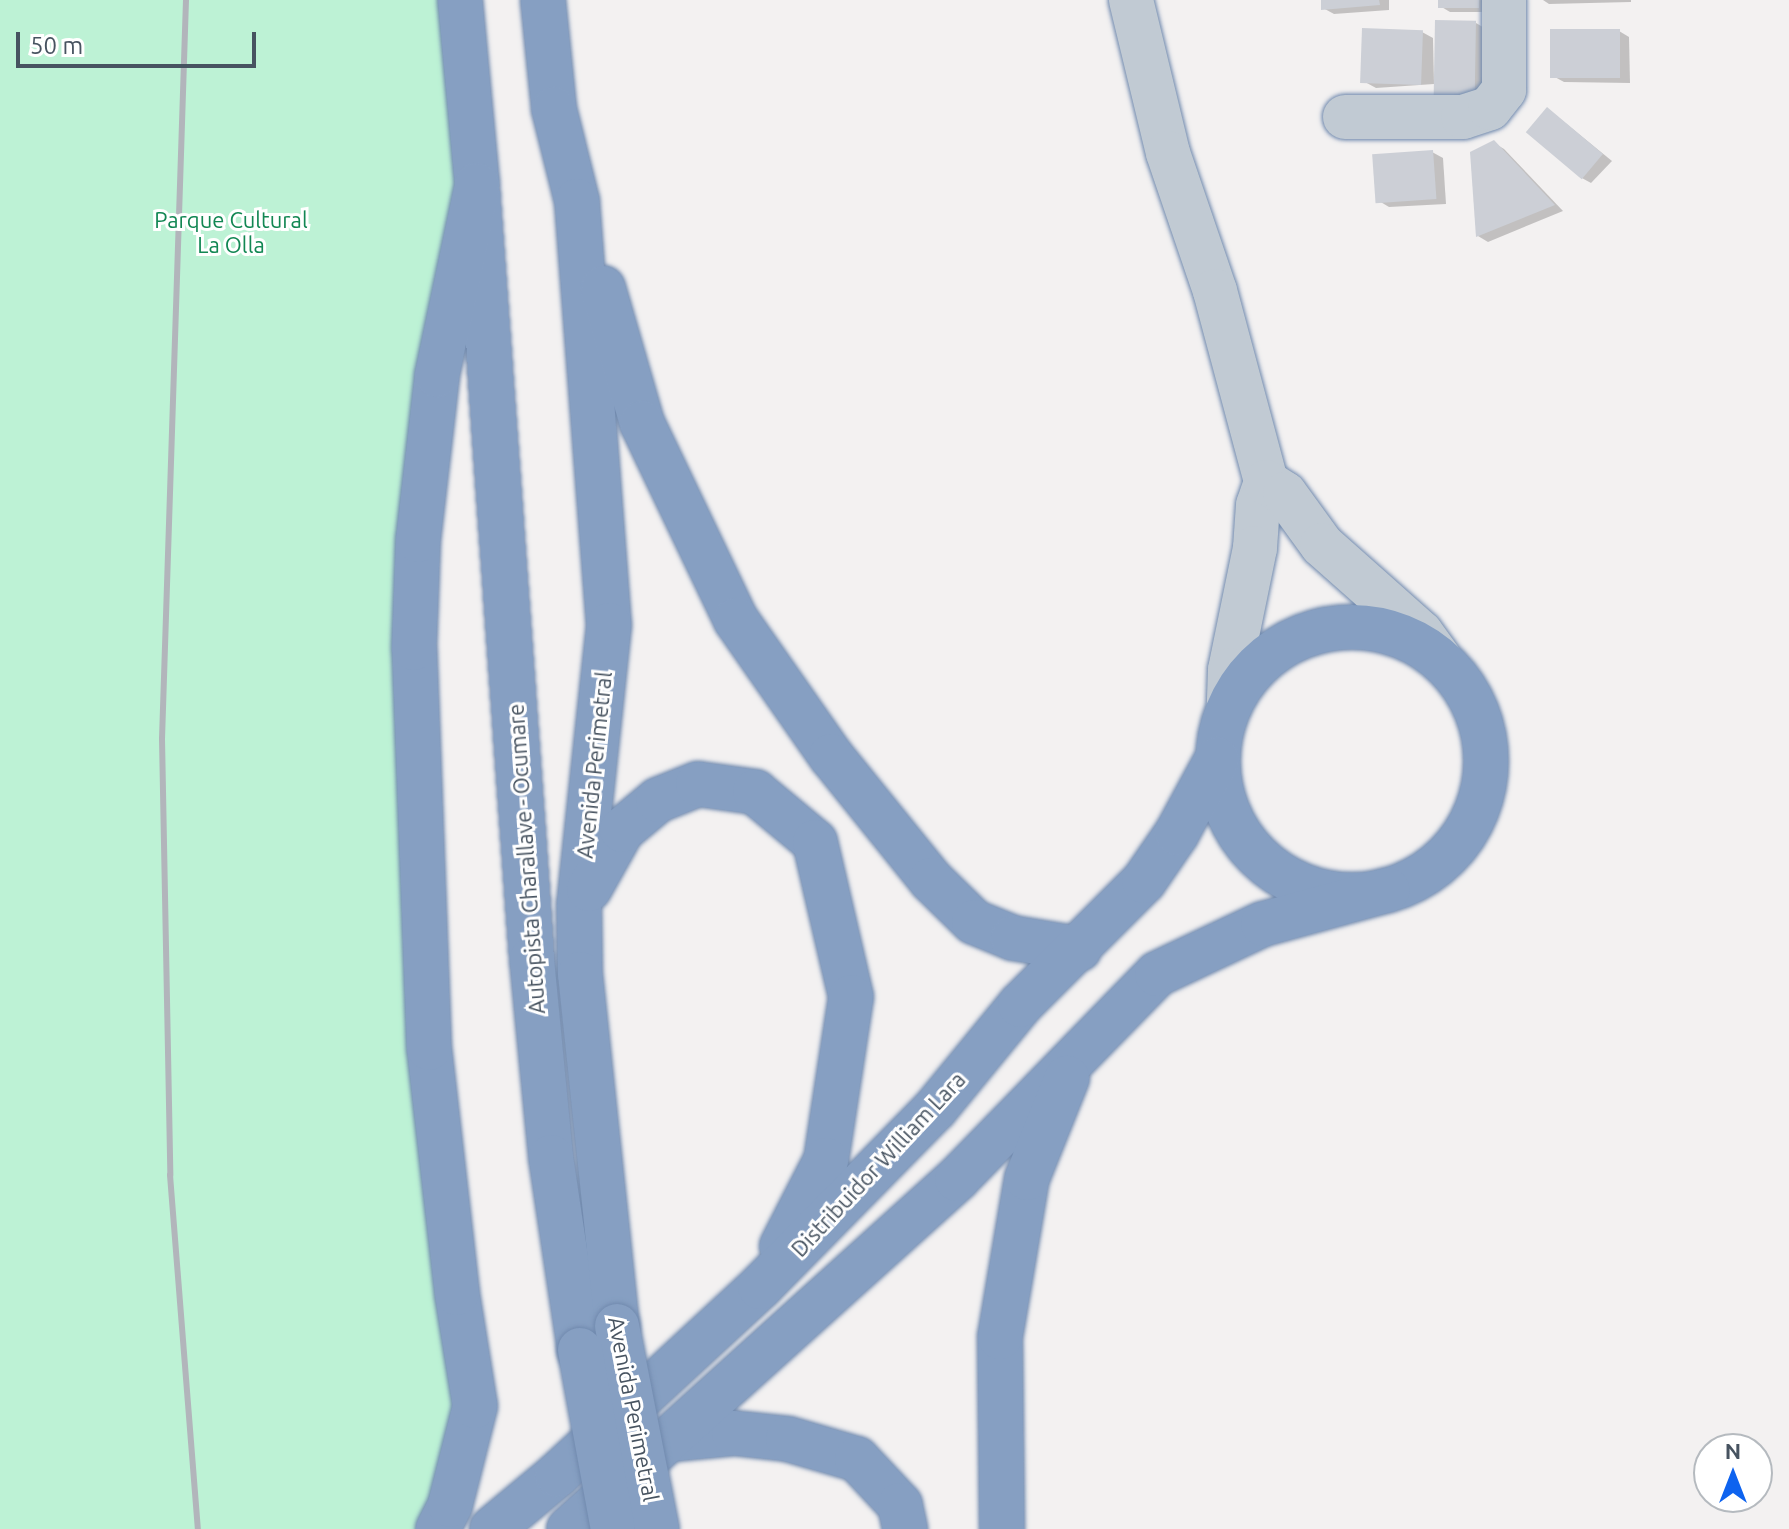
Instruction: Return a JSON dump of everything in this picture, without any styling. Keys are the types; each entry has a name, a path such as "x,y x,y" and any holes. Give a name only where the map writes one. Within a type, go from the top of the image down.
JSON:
{"highway":[{"path":"438,1529 450,1505 475,1406 457,1293 429,1048 414,648 418,540 437,375 477,185 460,0"},
{"name":"Avenida Perimetral","path":"543,0 554,109 577,201 609,625 579,905 580,974 617,1326 657,1529"},
{"name":"Autopista Charallave - Ocumare","path":"477,185 532,959 551,1157 580,1350 613,1529"},
{"path":"577,201 642,423 736,620 831,756 931,880 974,922 1013,938 1079,949"},
{"name":"Distribuidor William Lara","path":"492,1529 557,1475 760,1287 935,1109 1020,1005 1144,881 1177,833 1217,759 1229,705 1246,678 1268,656 1294,640 1323,630 1354,627 1385,631 1414,642 1440,659 1467,691 1483,729 1487,770 1477,811 1456,846 1425,874 1387,890 1263,924 1157,974 957,1179 569,1529"},
{"name":"Distribuidor William Lara","path":"1217,759 1222,800 1240,837 1269,867 1305,887 1346,895 1387,890"},
{"path":"579,905 622,830 658,800 698,784 755,792 815,842 851,997 826,1160 760,1287"},
{"path":"1002,1529 1000,1337 1027,1178 1076,1057"},
{"path":"672,1439 734,1433 788,1439 857,1459 900,1505 905,1529"}],"street":[{"path":"1131,0 1168,153 1215,291 1266,482 1258,505 1255,548 1230,670 1229,705"},
{"path":"1345,117 1463,117 1490,108 1504,90 1504,0"},
{"path":"1266,482 1285,494 1322,545 1421,633 1440,659"}],"green space":[{"name":"Parque Cultural La Olla","path":"0,0 460,0 477,185 414,648 475,1406 438,1529 0,1529"}],"building":[{"path":"1321,0 1379,0 1380,5 1321,10"},
{"path":"1438,0 1479,0 1479,8 1438,8"},
{"path":"1435,20 1476,21 1475,98 1434,97"},
{"path":"1362,28 1423,30 1421,85 1360,83"},
{"path":"1550,29 1620,29 1620,78 1550,78"},
{"path":"1547,107 1603,154 1582,179 1526,132"},
{"path":"1494,140 1555,205 1476,237 1470,152"},
{"path":"1433,150 1436,199 1376,203 1372,154"}],"railway":[{"path":"186,0 162,739 170,1175 198,1529"}]}
